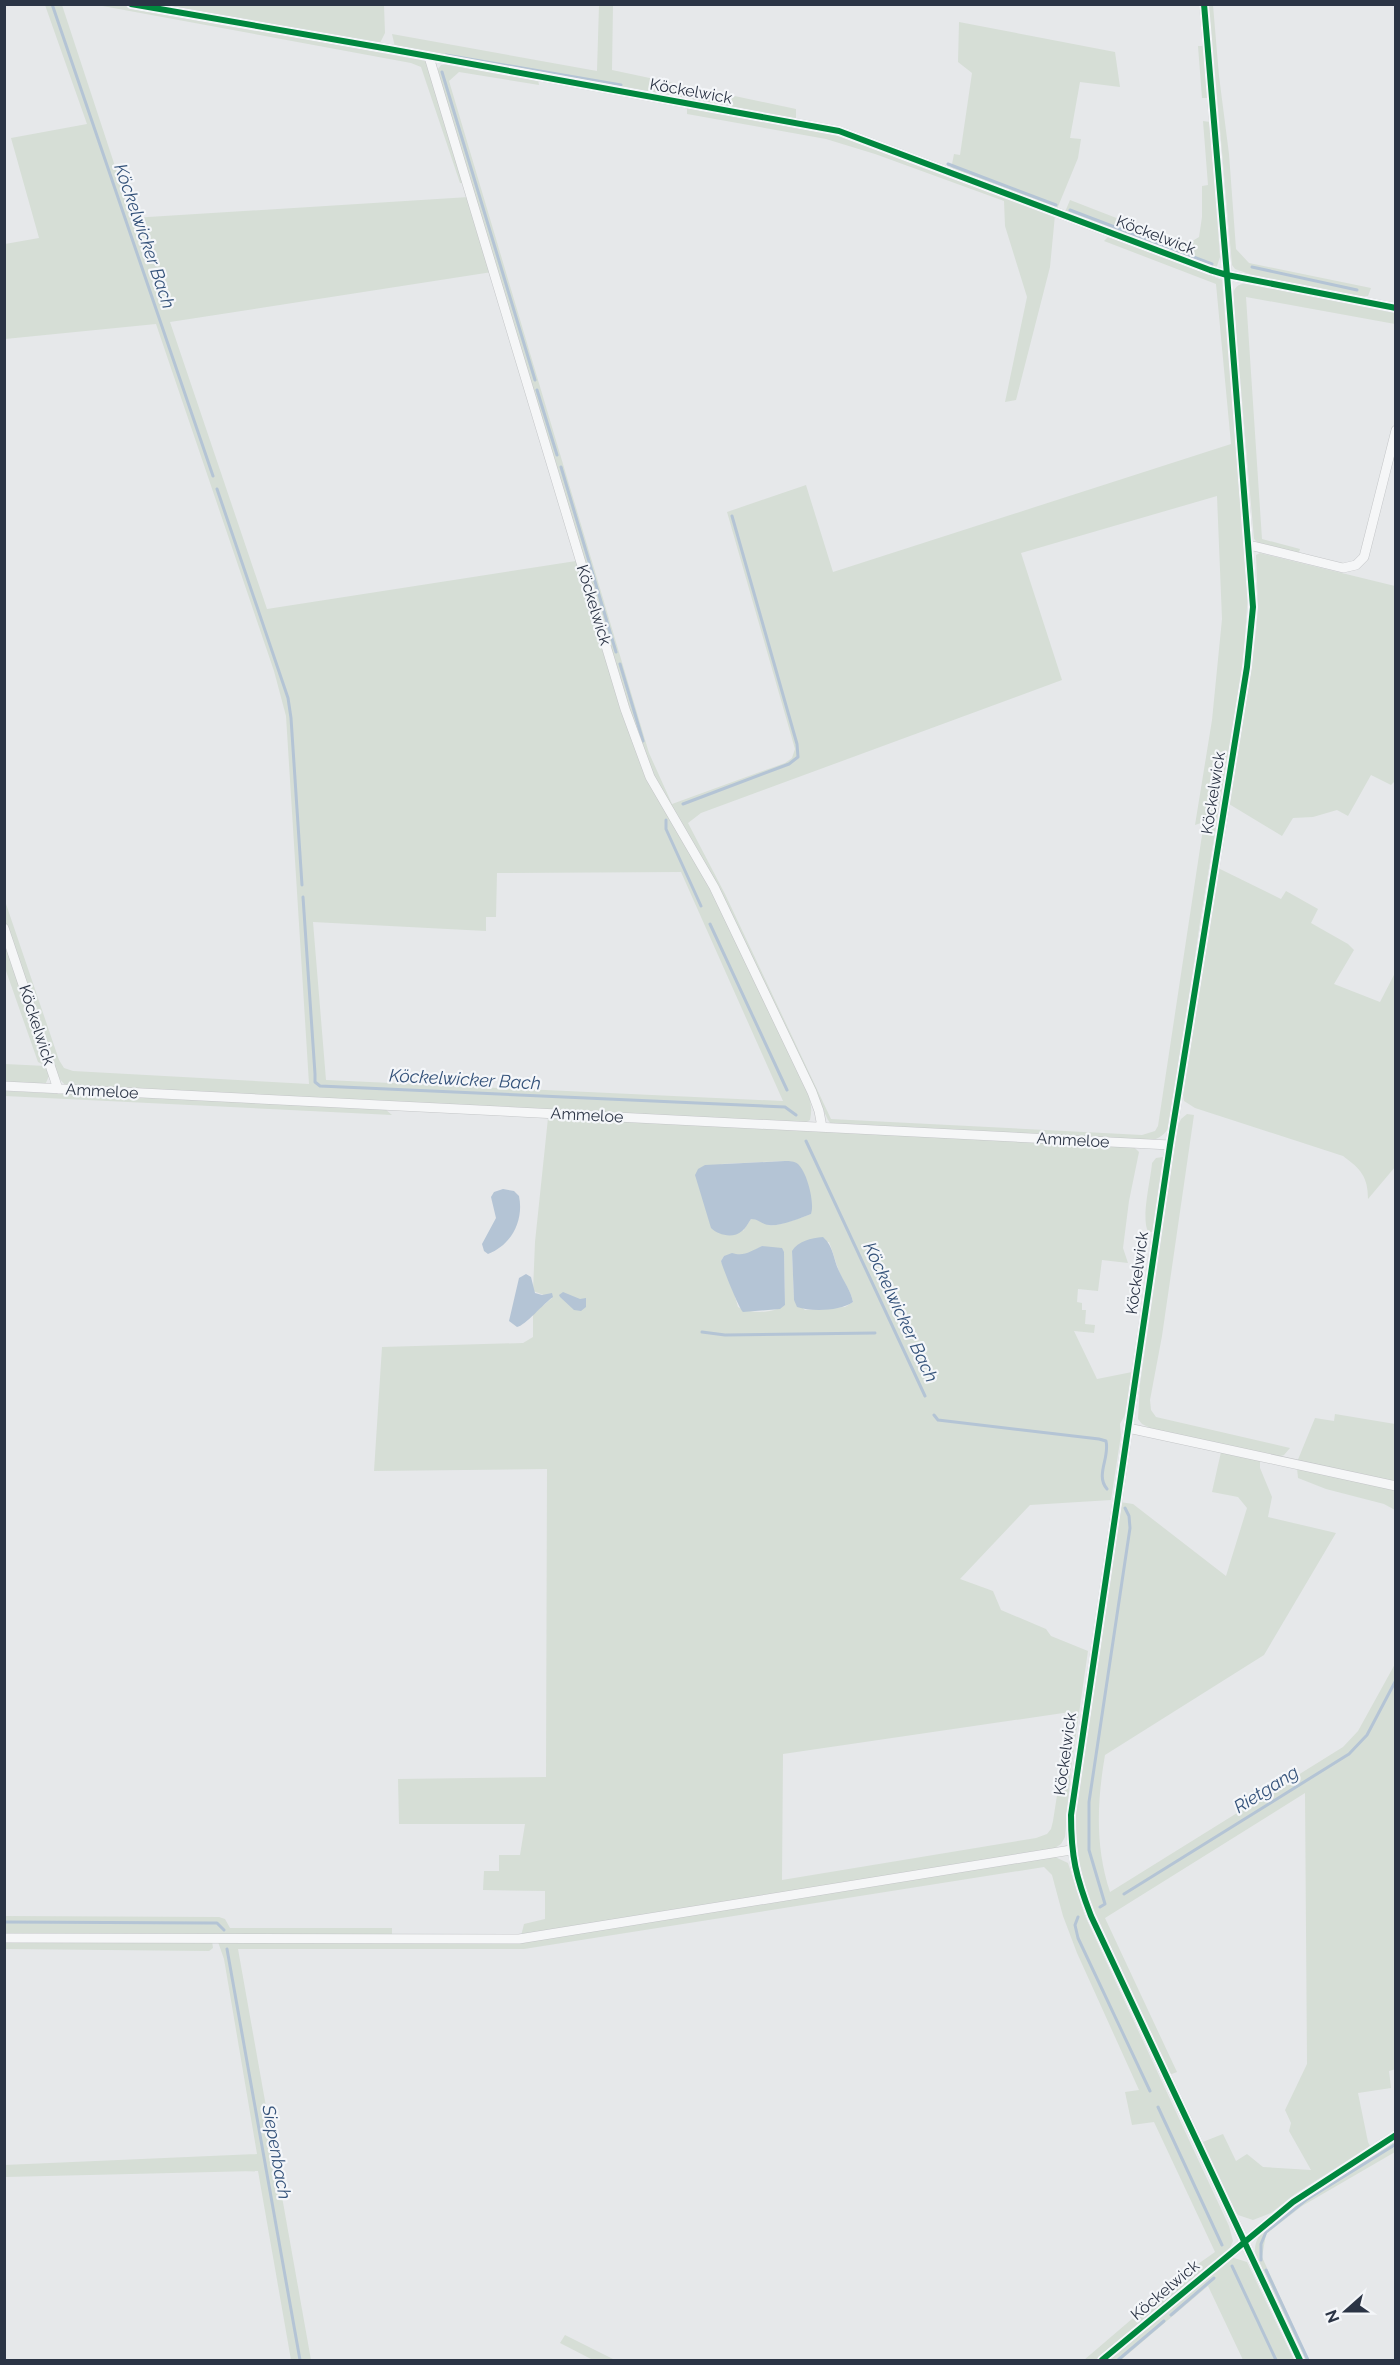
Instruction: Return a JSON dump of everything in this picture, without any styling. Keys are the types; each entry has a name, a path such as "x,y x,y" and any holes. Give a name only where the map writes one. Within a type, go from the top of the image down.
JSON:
{"street":[{"name":"Köckelwick","path":"131,4 839,131 1210,270 1395,308"},
{"name":"Köckelwick","path":"1204,4 1253,607 1247,667 1170,1145 1075,1774 1071,1815 1071,1850 1076,1876 1091,1916 1300,2361"},
{"name":"Köckelwick","path":"429,57 622,698 650,777 714,887 812,1092 822,1127"},
{"path":"1249,545 1343,568 1356,565 1364,558 1395,430"},
{"name":"Köckelwick","path":"4,928 58,1089"},
{"name":"Ammeloe","path":"4,1086 1170,1145"},
{"path":"1128,1428 1395,1486"},
{"path":"4,1938 519,1939 1071,1850"},
{"name":"Köckelwick","path":"1102,2361 1293,2202 1395,2135"}],"shaded area":[{"path":"45,5 62,5 132,218 469,197 492,272 170,322 267,609 576,561 640,763 711,887 801,1076 808,1092 810,1120 805,1123 66,1086 56,1075 5,922 4,898 59,1060 64,1068 73,1071 309,1084 286,716 274,671 156,324 5,339 5,244 39,238 11,138 87,124","holes":["681,872 783,1101 326,1080 313,922 486,931 486,917 496,917 497,873"]},
{"path":"97,5 124,5 426,61 464,183 460,183 421,67 411,63"},
{"path":"162,5 384,5 385,33 380,43"},
{"path":"599,5 613,5 612,70 796,109 796,119 395,47 392,34 597,71"},
{"path":"1209,5 1213,5 1229,154 1236,249 1249,263 1371,288 1368,296 1359,297 1252,275 1235,269 1232,265"},
{"path":"959,22 1115,52 1120,87 1080,82 1070,138 1081,139 1078,158 1057,209 951,169 954,154 960,155 972,73 958,62"},
{"path":"1198,46 1204,46 1207,98 1202,98"},
{"path":"447,64 538,79 539,85 459,72 449,81 649,753 672,804 785,763 792,758 795,749 727,512 806,485 833,572 1231,444 1216,284 1104,241 1112,236 1222,280 1248,593 1243,665 1200,922 1172,1114 1168,1129 1162,1136 1151,1141 831,1124 828,1120 719,892 644,758 439,78 438,69 441,65","holes":["1217,496 1222,619 1212,720 1195,825 1204,822 1158,1126 1155,1131 1142,1135 831,1119 725,894 688,823 701,813 1062,680 1021,553"]},
{"path":"687,107 823,132 868,144 1055,215 1050,267 1016,400 1005,402 1027,297 1005,226 1004,201 875,154 826,139 687,114"},
{"path":"1203,121 1210,122 1220,257 1217,266 1210,266 1065,212 1070,200 1186,245 1199,237 1202,217 1202,186 1208,185"},
{"path":"1246,283 1395,313 1395,324 1246,297 1262,539 1300,549 1298,555 1260,545 1254,539 1233,296 1236,287"},
{"path":"1260,553 1395,586 1395,781 1391,785 1371,775 1348,816 1337,810 1313,817 1293,818 1282,836 1229,804 1256,632 1258,607 1256,555"},
{"path":"1218,868 1281,899 1286,891 1318,909 1311,923 1348,944 1354,950 1334,984 1380,1002 1395,973 1395,1167 1368,1199 1365,1179 1343,1156 1195,1108 1184,1101 1183,1095"},
{"path":"4,939 46,1066 38,1062 5,968"},
{"path":"5,1064 46,1066 49,1076 45,1085 5,1084"},
{"path":"4,1091 385,1109 392,1115 5,1096"},
{"path":"1187,1114 1194,1115 1162,1336 1150,1400 1151,1410 1156,1417 1290,1448 1284,1455 1278,1457 1154,1430 1142,1424 1138,1419 1140,1384 1177,1128 1181,1119"},
{"path":"548,1118 1134,1147 1139,1152 1129,1201 1123,1248 1128,1263 1102,1260 1098,1291 1078,1289 1077,1302 1082,1303 1082,1310 1086,1310 1085,1324 1095,1325 1094,1333 1074,1331 1097,1379 1132,1372 1125,1415 1120,1424 1121,1435 1111,1500 1030,1505 960,1579 993,1591 1001,1610 1046,1629 1051,1636 1088,1651 1071,1769 1065,1837 1061,1844 1055,1848 521,1936 524,1924 545,1919 545,1891 483,1890 484,1871 499,1871 499,1855 520,1855 525,1824 399,1824 398,1779 546,1777 547,1469 374,1471 382,1347 523,1343 533,1337 533,1314 552,1298 533,1291 535,1242","holes":["785,1161 811,1214 772,1225 751,1219 743,1231 721,1164","829,1242 853,1302 845,1307 805,1310 794,1300 792,1251","762,1246 784,1252 785,1305 762,1312 738,1307 721,1261 724,1256 748,1254","1070,1712 1053,1821 1047,1834 1036,1838 782,1880 783,1754"]},
{"path":"1163,1157 1155,1231 1149,1233 1146,1210 1152,1163 1156,1158"},
{"path":"1335,1414 1395,1424 1395,1482 1297,1462 1315,1418 1334,1421"},
{"path":"1221,1452 1260,1461 1260,1468 1272,1497 1268,1517 1336,1533 1264,1655 1105,1755 1100,1790 1099,1824 1102,1858 1110,1892 1343,1747 1358,1731 1395,1664 1396,2069 1389,2071 1391,2088 1358,2093 1370,2146 1295,2194 1271,2213 1253,2220 1238,2215 1232,2207 1200,2143 1223,2134 1236,2161 1247,2154 1263,2167 1311,2170 1289,2131 1291,2123 1285,2110 1307,2064 1305,1793 1105,1918 1177,2072 1169,2075 1083,1886 1075,1848 1075,1809 1120,1502 1133,1504 1226,1576 1247,1508 1238,1497 1212,1492"},
{"path":"1297,1468 1395,1490 1395,1510 1384,1504 1326,1489 1298,1478"},
{"path":"1053,1856 1068,1863 1085,1916 1229,2226 1233,2241 1229,2250 1097,2360 1084,2360 1188,2271 1215,2252 1154,2122 1132,2125 1125,2092 1139,2090 1077,1953 1063,1916 1052,1875 1044,1867 524,1949 238,1949 311,2360 291,2360 258,2171 5,2177 4,2165 257,2154 224,1959 218,1942 513,1941"},
{"path":"5,1916 219,1917 225,1919 230,1928 392,1928 392,1935 5,1935"},
{"path":"5,1941 212,1941 213,1948 209,1951 5,1949"},
{"path":"1395,2138 1395,2152 1302,2206 1266,2234 1262,2257 1309,2360 1304,2360 1257,2262 1255,2250 1257,2240 1261,2233 1312,2191"},
{"path":"1231,2257 1247,2262 1294,2360 1243,2360 1208,2286 1121,2360 1108,2360"},
{"path":"565,2335 615,2360 593,2360 560,2343"}],"water":[{"path":"785,1161 796,1163 807,1180 811,1195 811,1214 778,1225 751,1219 743,1230 734,1235 718,1233 711,1228 695,1175 698,1169 705,1165"},
{"path":"503,1189 514,1191 519,1196 518,1223 504,1245 488,1254 484,1251 482,1244 496,1218 491,1197 494,1192"},
{"path":"823,1237 831,1249 853,1302 826,1310 797,1307 794,1300 792,1251 805,1241"},
{"path":"762,1246 782,1248 784,1252 785,1305 780,1309 743,1312 721,1261 724,1256 732,1253 744,1254"},
{"path":"526,1274 531,1277 535,1293 542,1295 552,1293 553,1297 525,1323 517,1327 509,1321 519,1278"},
{"path":"563,1292 580,1299 586,1298 586,1307 581,1311 574,1310 560,1297 559,1295"}],"waterway":[{"name":"Köckelwicker Bach","path":"52,4 213,476"},
{"path":"446,55 621,85"},
{"path":"442,72 535,380"},
{"path":"948,164 1056,205"},
{"path":"1070,210 1212,264"},
{"path":"1252,267 1357,290"},
{"path":"537,390 557,455"},
{"path":"561,467 616,652"},
{"name":"Köckelwicker Bach","path":"217,489 288,698 302,885"},
{"path":"683,804 789,764 798,757 797,744 732,516"},
{"path":"620,664 643,741"},
{"path":"666,820 666,829 701,906"},
{"name":"Köckelwicker Bach","path":"303,897 315,1082 320,1086 785,1107 796,1115"},
{"path":"710,924 787,1090"},
{"name":"Köckelwicker Bach","path":"806,1141 925,1396"},
{"path":"702,1332 725,1335 875,1333"},
{"name":"Köckelwicker Bach","path":"934,1415 938,1420 1106,1441 1102,1478 1107,1489"},
{"name":"Köckelwicker Bach","path":"1100,1907 1105,1904 1089,1850 1089,1802 1130,1528 1129,1516 1125,1508"},
{"name":"Rietgang","path":"1124,1894 1349,1754 1367,1735 1396,1680"},
{"name":"Köckelwicker Bach","path":"1078,1917 1075,1925 1078,1938 1150,2091"},
{"name":"Siepenbach","path":"4,1922 217,1923 224,1930"},
{"name":"Siepenbach","path":"227,1949 300,2360"},
{"name":"Köckelwicker Bach","path":"1158,2107 1222,2245"},
{"path":"1261,2260 1261,2244 1266,2232 1306,2200 1396,2144"},
{"name":"Köckelwicker Bach","path":"1232,2266 1276,2360"},
{"path":"1266,2270 1308,2360"},
{"path":"1171,2315 1214,2278"},
{"path":"1118,2360 1164,2321"}],"cycle path":[{"path":"131,4 839,131 1227,275 1204,4"},
{"path":"1300,2360 1091,1916 1075,1867 1071,1815 1170,1145 1247,667 1253,607 1227,275 1396,308"},
{"path":"1102,2360 1293,2202 1396,2135"}]}
